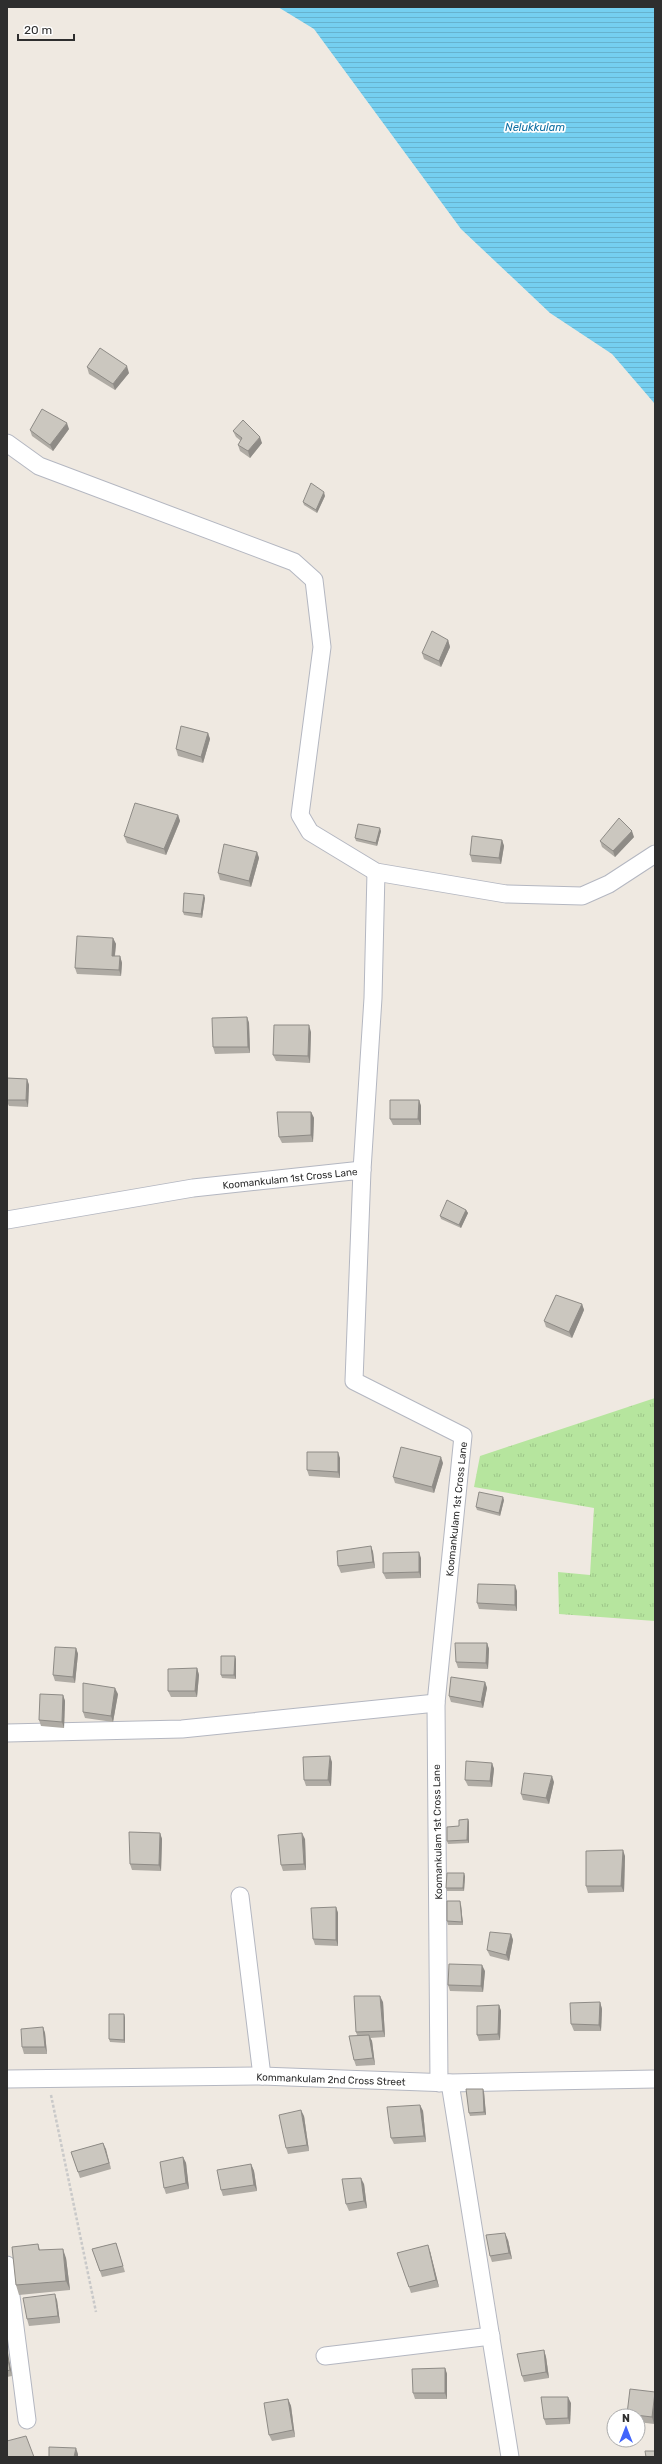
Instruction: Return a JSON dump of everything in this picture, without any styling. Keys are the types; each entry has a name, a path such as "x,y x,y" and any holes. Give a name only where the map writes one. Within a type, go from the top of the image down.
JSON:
{"street":[{"path":"7,443 39,466 294,562 314,580 322,647 300,815 310,832 376,872 506,894 582,896 610,884 655,854"},
{"path":"362,1170 372,998 376,872"},
{"name":"Koomankulam 1st Cross Lane","path":"7,1220 193,1188 362,1170 354,1381 463,1436 436,1703 445,2082 510,2457"},
{"path":"7,1732 182,1729 436,1703"},
{"path":"240,1896 262,2076"},
{"name":"Kommankulam 2nd Cross Street","path":"7,2079 48,2077 262,2076 445,2082 655,2079"},
{"path":"7,2265 27,2420"},
{"path":"325,2356 490,2336"}],"path":[{"path":"48,2077 96,2312"}],"green space":[{"path":"655,1398 655,1621 559,1614 558,1572 590,1575 594,1508 474,1487 480,1456"}],"water":[{"name":"Nelukkulam","path":"278,7 655,7 655,404 612,354 550,313 461,229 314,29"}],"building":[{"path":"100,348 127,366 113,384 87,367"},
{"path":"42,409 67,423 50,445 30,430"},
{"path":"243,420 260,437 248,451 238,445 242,438 233,431"},
{"path":"311,483 324,492 316,510 303,502"},
{"path":"432,631 448,640 439,661 422,653"},
{"path":"181,726 208,733 201,757 176,749"},
{"path":"135,803 178,815 164,849 124,836"},
{"path":"619,818 632,831 613,851 600,841"},
{"path":"358,824 380,828 376,843 355,838"},
{"path":"472,836 502,840 499,858 470,855"},
{"path":"224,844 257,852 249,881 218,873"},
{"path":"184,893 204,895 201,914 183,912"},
{"path":"77,936 113,938 112,956 120,956 119,970 75,968"},
{"path":"247,1017 248,1047 213,1047 212,1018"},
{"path":"274,1025 309,1025 308,1056 273,1055"},
{"path":"7,1078 27,1079 26,1100 7,1100"},
{"path":"390,1100 419,1100 418,1119 390,1119"},
{"path":"277,1112 311,1112 311,1135 279,1137"},
{"path":"447,1200 466,1210 459,1225 440,1216"},
{"path":"556,1295 582,1304 569,1332 544,1321"},
{"path":"401,1447 441,1457 432,1487 393,1477"},
{"path":"307,1452 338,1452 338,1472 307,1470"},
{"path":"479,1492 503,1497 499,1513 476,1507"},
{"path":"371,1546 373,1562 338,1566 337,1551"},
{"path":"419,1552 419,1572 383,1573 383,1553"},
{"path":"478,1584 515,1585 515,1605 477,1603"},
{"path":"455,1643 487,1643 486,1663 456,1662"},
{"path":"55,1647 76,1648 73,1677 53,1675"},
{"path":"221,1656 235,1656 234,1675 221,1675"},
{"path":"197,1668 195,1691 168,1691 168,1669"},
{"path":"451,1677 485,1682 481,1702 449,1696"},
{"path":"83,1683 115,1688 111,1716 83,1712"},
{"path":"40,1694 63,1695 62,1722 39,1720"},
{"path":"330,1756 328,1780 304,1780 303,1757"},
{"path":"466,1761 492,1763 490,1781 465,1780"},
{"path":"524,1773 552,1776 546,1798 521,1794"},
{"path":"468,1819 467,1840 447,1841 447,1827 459,1826 459,1820"},
{"path":"129,1832 160,1833 159,1865 130,1864"},
{"path":"302,1833 304,1864 281,1865 278,1835"},
{"path":"623,1850 621,1886 586,1886 586,1851"},
{"path":"447,1873 464,1873 463,1888 446,1888"},
{"path":"447,1901 460,1901 462,1922 447,1921"},
{"path":"336,1907 336,1940 313,1939 311,1908"},
{"path":"490,1932 511,1934 506,1955 487,1950"},
{"path":"449,1964 482,1965 481,1986 448,1985"},
{"path":"354,1996 380,1996 383,2031 356,2032"},
{"path":"600,2002 599,2025 571,2024 570,2003"},
{"path":"499,2005 498,2034 477,2035 477,2006"},
{"path":"109,2014 124,2014 124,2040 109,2039"},
{"path":"43,2027 45,2047 22,2047 21,2029"},
{"path":"369,2035 373,2058 354,2060 349,2036"},
{"path":"466,2089 483,2089 484,2112 469,2113"},
{"path":"420,2105 424,2136 391,2138 387,2107"},
{"path":"301,2110 307,2145 286,2148 279,2115"},
{"path":"103,2143 109,2163 78,2172 71,2152"},
{"path":"183,2157 186,2183 164,2188 160,2162"},
{"path":"251,2164 254,2185 221,2190 217,2170"},
{"path":"361,2178 364,2201 346,2204 342,2179"},
{"path":"505,2233 509,2253 490,2256 486,2235"},
{"path":"116,2243 123,2266 100,2271 92,2249"},
{"path":"38,2244 39,2250 63,2249 66,2281 16,2285 12,2247"},
{"path":"428,2245 436,2280 409,2287 397,2253"},
{"path":"55,2294 58,2316 27,2319 23,2298"},
{"path":"544,2350 546,2372 522,2376 517,2354"},
{"path":"7,2355 10,2370 7,2371"},
{"path":"445,2368 445,2393 413,2393 412,2369"},
{"path":"630,2389 655,2392 652,2417 646,2416 646,2408 628,2408"},
{"path":"541,2397 568,2397 568,2418 544,2419"},
{"path":"288,2399 293,2430 269,2435 264,2403"},
{"path":"26,2436 34,2457 7,2457 7,2441"},
{"path":"49,2447 76,2448 74,2457 49,2457"},
{"path":"645,2451 655,2451 655,2457 646,2457"}]}
